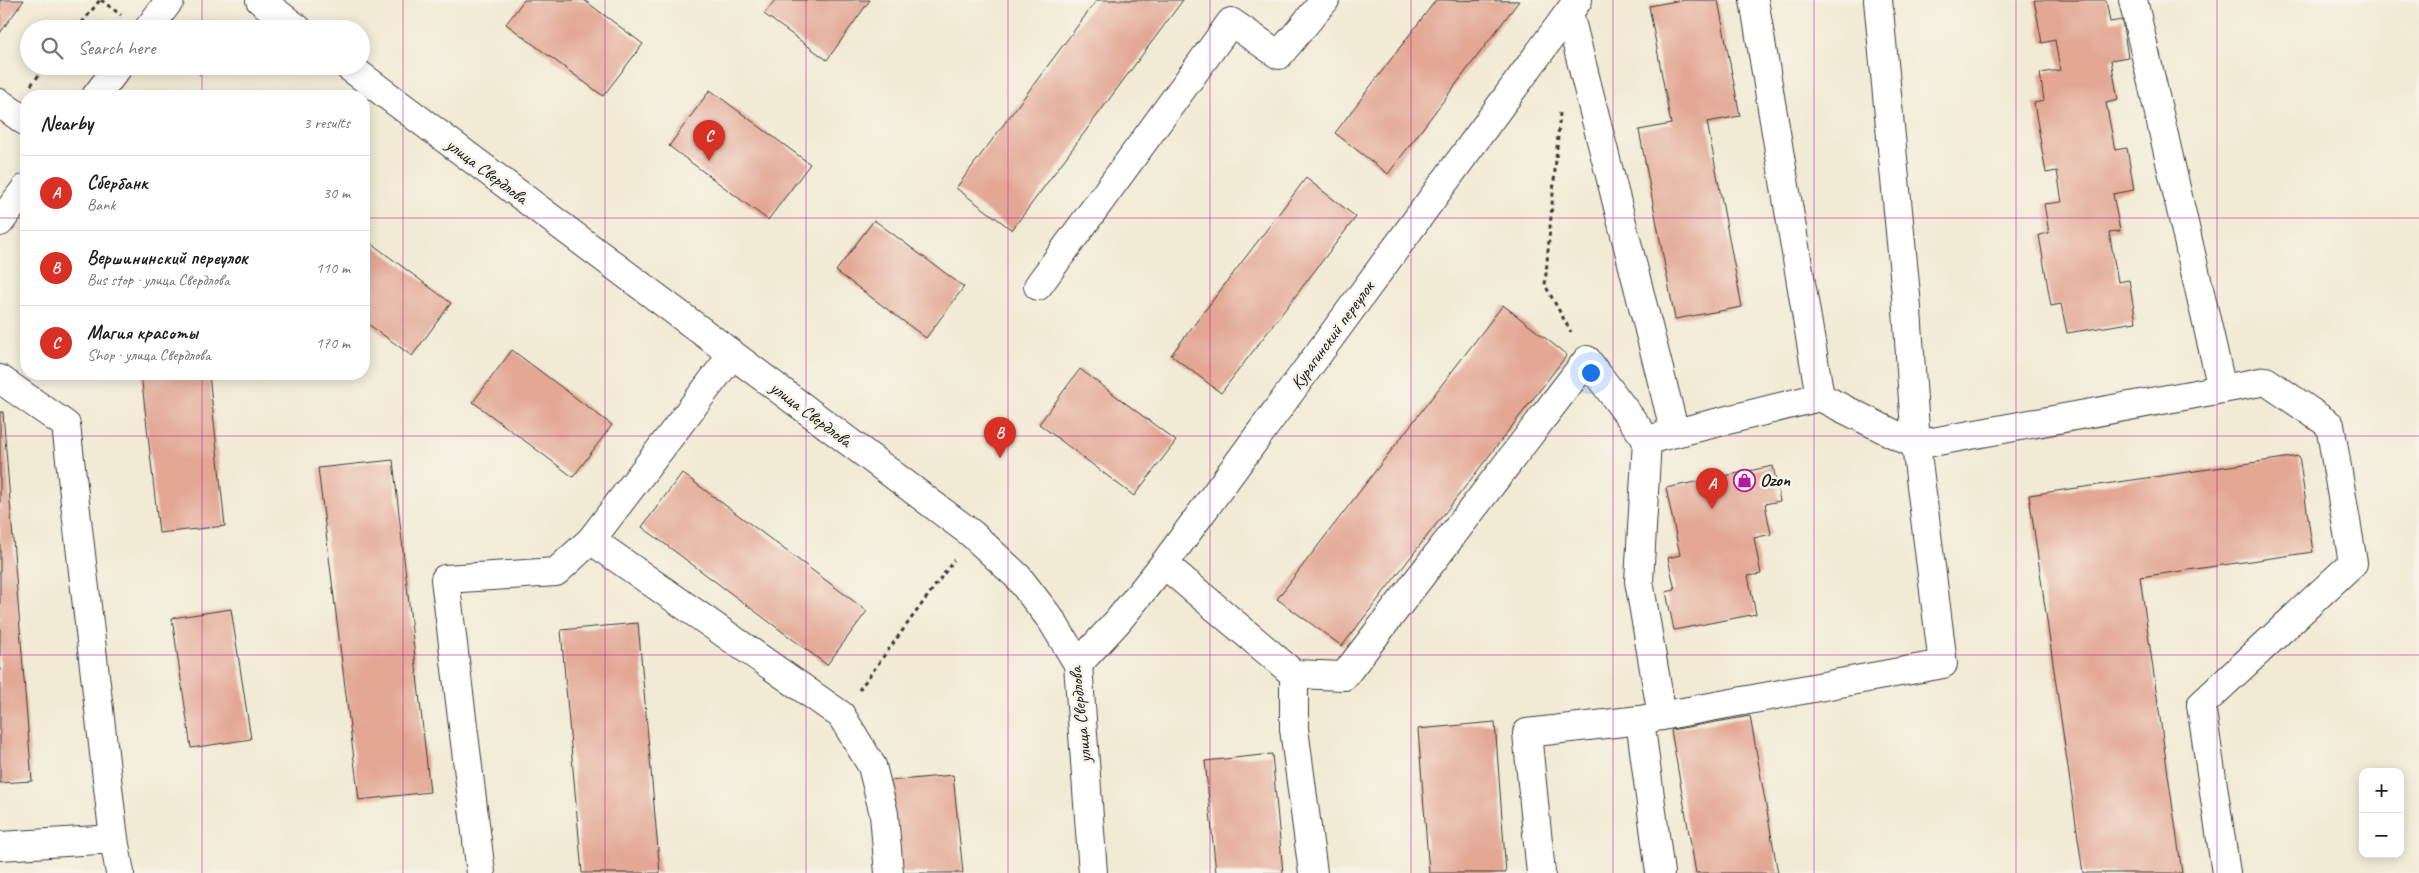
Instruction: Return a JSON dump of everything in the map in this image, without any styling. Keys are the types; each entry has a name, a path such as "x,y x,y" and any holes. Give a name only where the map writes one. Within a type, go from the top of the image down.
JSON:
{"street":[{"path":"142,20 170,0"},
{"path":"260,0 286,20"},
{"path":"1038,286 1231,22 1279,55 1325,0"},
{"path":"1754,0 1820,397"},
{"path":"1541,873 1527,733 1651,718 1944,664 1916,445 1906,295 1878,0"},
{"path":"2133,0 2222,389"},
{"path":"1573,6 1675,433"},
{"name":"Курагинский переулок","path":"1078,664 1118,622 1164,564 1573,6"},
{"path":"101,90 112,75"},
{"name":"улица Свердлова","path":"360,75 972,534 1018,577 1052,621 1078,664 1093,873"},
{"path":"0,103 20,118"},
{"path":"0,222 20,196"},
{"path":"481,873 446,579 556,572 591,540 732,355"},
{"path":"1164,564 1294,674 1344,676 1587,360 1647,440 1639,581 1651,718 1660,873"},
{"path":"0,378 66,425 114,839 120,873"},
{"path":"1647,440 1820,397 1916,445 2266,381 2330,424 2353,563 2201,705 2226,873"},
{"path":"591,540 841,715 872,766 884,814 889,873"},
{"path":"1294,674 1294,729 1313,873"},
{"path":"0,846 114,839"}],"path":[{"path":"84,20 101,0 131,20"},
{"path":"1560,110 1545,285 1587,360"},
{"path":"841,715 972,534"}],"building":[{"path":"0,0 24,0 0,33"},
{"path":"524,0 584,0 643,44 603,96 506,24"},
{"path":"775,0 870,0 827,60 764,14"},
{"path":"1097,0 1183,0 1012,230 956,188"},
{"path":"1436,0 1519,1 1388,174 1335,133"},
{"path":"1682,0 1718,0 1740,116 1707,122 1742,307 1675,319 1639,130 1671,124 1649,6"},
{"path":"2034,0 2106,0 2110,22 2122,20 2128,57 2111,60 2118,100 2106,103 2115,150 2127,148 2134,190 2113,194 2120,231 2109,232 2118,282 2129,280 2136,322 2067,333 2061,304 2051,306 2039,235 2049,233 2044,204 2062,202 2057,171 2046,173 2034,103 2044,101 2040,73 2060,70 2055,40 2042,43"},
{"path":"710,90 810,164 768,220 669,146"},
{"path":"1306,178 1356,217 1221,393 1171,355"},
{"path":"874,220 964,287 926,338 836,271"},
{"path":"370,242 451,303 412,356 370,325"},
{"path":"1503,305 1567,355 1342,646 1277,599"},
{"path":"512,350 612,425 573,477 473,402"},
{"path":"1080,369 1176,441 1134,496 1039,424"},
{"path":"142,380 210,380 225,526 159,533"},
{"path":"0,412 3,412 32,781 0,783"},
{"path":"2299,456 2313,552 2140,577 2182,873 2083,873 2029,495"},
{"path":"393,460 430,792 359,800 318,468"},
{"path":"1773,466 1780,501 1765,504 1771,534 1754,538 1761,574 1748,576 1756,614 1674,630 1666,592 1675,590 1668,558 1680,555 1666,488"},
{"path":"682,473 867,611 827,665 642,527"},
{"path":"231,609 251,739 191,748 172,618"},
{"path":"638,623 660,873 582,873 561,630"},
{"path":"1750,716 1778,873 1696,873 1671,730"},
{"path":"1495,722 1506,873 1429,873 1418,729"},
{"path":"1272,754 1283,873 1216,873 1205,761"},
{"path":"953,775 963,873 898,873 889,781"}],"place":[{"name":"Магия красоты","path":"709,161"},
{"name":"Вершининский переулок","path":"1000,458"},
{"name":"Ozon","path":"1744,480"},
{"name":"Сбербанк","path":"1712,509"}]}
